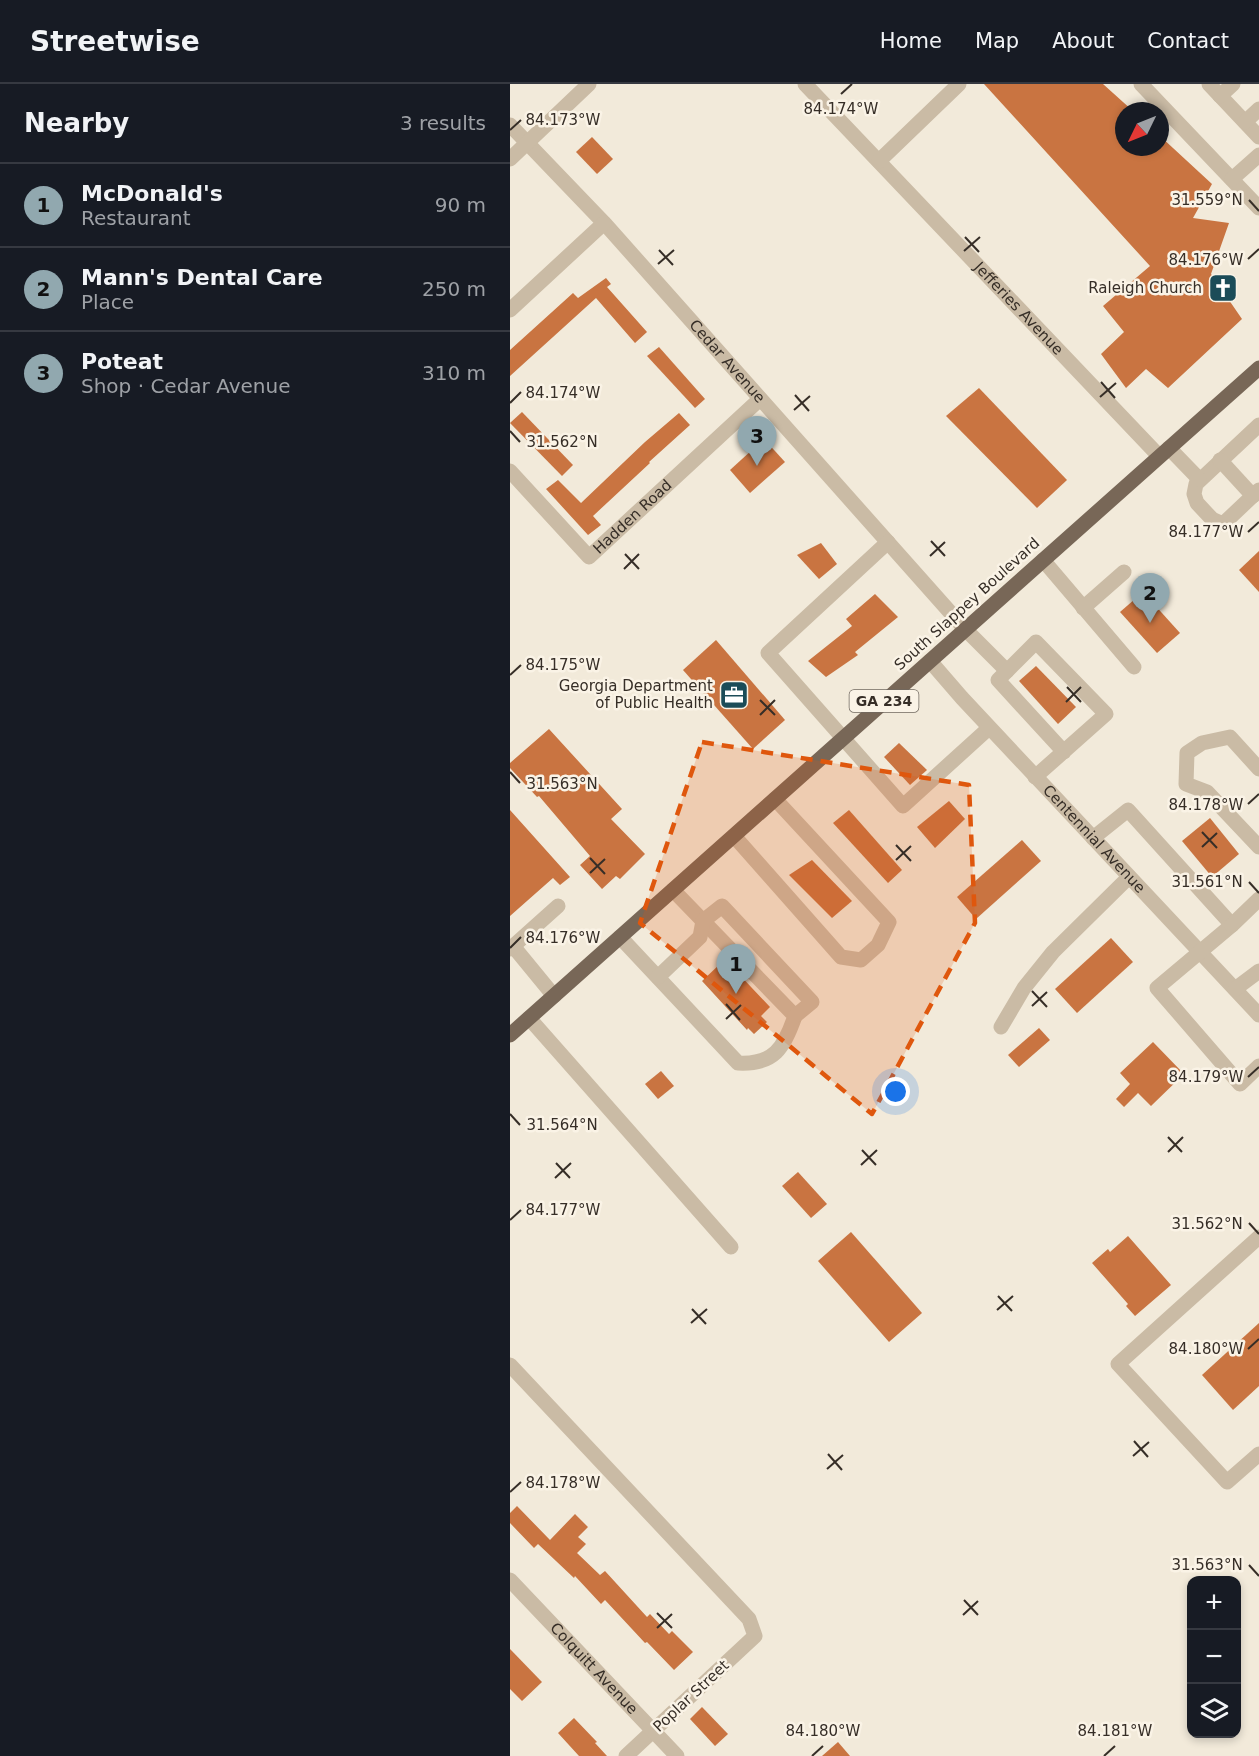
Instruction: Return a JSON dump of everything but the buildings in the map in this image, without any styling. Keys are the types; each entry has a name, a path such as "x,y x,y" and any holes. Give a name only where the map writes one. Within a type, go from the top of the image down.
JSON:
{"main road":[{"name":"South Slappey Boulevard","path":"510,1035 1259,368"}],"street":[{"path":"510,159 589,84"},
{"name":"Jefferies Avenue","path":"805,84 1164,452 1199,479"},
{"path":"879,161 959,84"},
{"path":"1141,84 1259,208"},
{"path":"1209,84 1259,137"},
{"path":"1220,96 1233,84"},
{"path":"1245,122 1259,109"},
{"name":"Cedar Avenue","path":"510,125 604,223 965,629 1007,671"},
{"path":"1232,179 1259,155"},
{"path":"510,310 604,223"},
{"name":"Hadden Road","path":"510,471 589,557 760,399"},
{"path":"1220,460 1256,493 1223,524 1212,519 1197,503 1194,489 1199,479 1220,460 1259,425"},
{"path":"888,542 768,652 903,806 990,728"},
{"path":"1043,560 1134,667"},
{"path":"1083,608 1124,572"},
{"path":"1035,777 1064,752 1106,714 1036,642 998,680 1064,752"},
{"name":"Centennial Avenue","path":"930,661 1035,777 1259,1015"},
{"path":"1259,769 1230,738 1202,743 1186,753 1186,784 1207,792 1259,847"},
{"path":"734,836 841,957 861,960 878,945 889,922 775,799"},
{"path":"1093,838 1128,810 1232,925"},
{"path":"1001,1027 1024,988 1053,952 1129,877"},
{"path":"673,890 795,1016"},
{"path":"1259,899 1232,925 1157,988 1240,1083 1259,1066"},
{"path":"554,996 512,947 558,906"},
{"path":"620,937 738,1063 755,1064 772,1057 789,1035 795,1016 812,1002 722,906 703,921 700,937 658,977"},
{"path":"1235,989 1259,971"},
{"path":"529,1018 731,1247"},
{"path":"1259,1237 1118,1364 1227,1482 1259,1454"},
{"name":"Poplar Street","path":"510,1365 749,1619 755,1636 626,1756"},
{"name":"Colquitt Avenue","path":"510,1580 677,1756"}],"highlighted area":[{"path":"702,742 969,785 975,923 872,1114 640,923"}],"place":[{"name":"Raleigh Church","path":"1223,288"},
{"name":"Poteat","path":"757,466"},
{"name":"Mann's Dental Care","path":"1150,623"},
{"name":"Georgia Department of Public Health","path":"734,695"},
{"name":"McDonald's","path":"736,994"}]}
